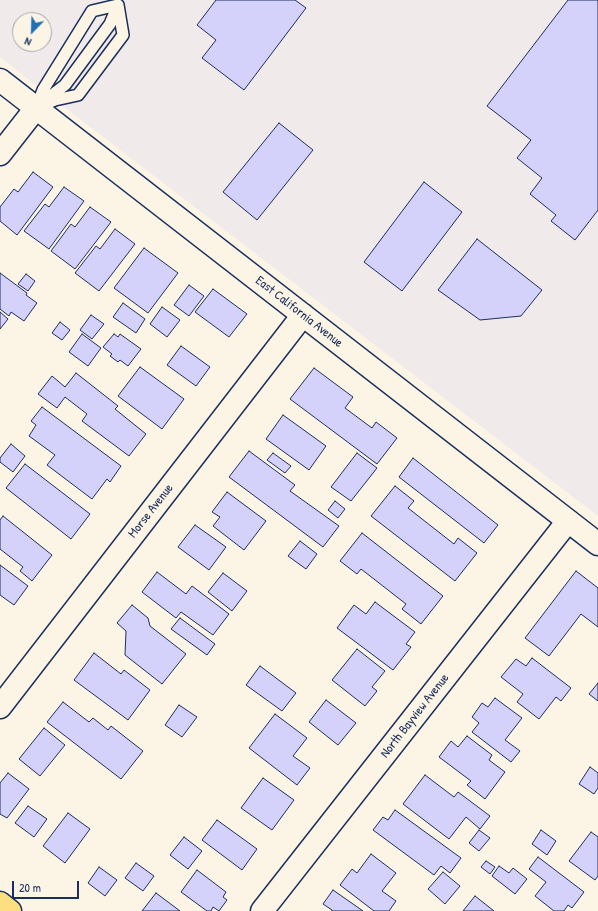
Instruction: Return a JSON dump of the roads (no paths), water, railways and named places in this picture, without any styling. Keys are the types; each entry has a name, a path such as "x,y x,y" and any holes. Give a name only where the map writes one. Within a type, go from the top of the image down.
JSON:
{"highway":[{"path":"0,903 10,911"}],"street":[{"name":"East California Avenue","path":"0,80 598,544"},
{"path":"0,154 36,108"},
{"name":"Morse Avenue","path":"0,707 303,315"},
{"name":"North Bayview Avenue","path":"262,911 568,521"}],"lane":[{"path":"36,108 55,100 78,95 123,35 120,2"},
{"path":"36,108 65,85 110,24 120,2"},
{"path":"36,108 43,90 92,11 120,2"}]}
